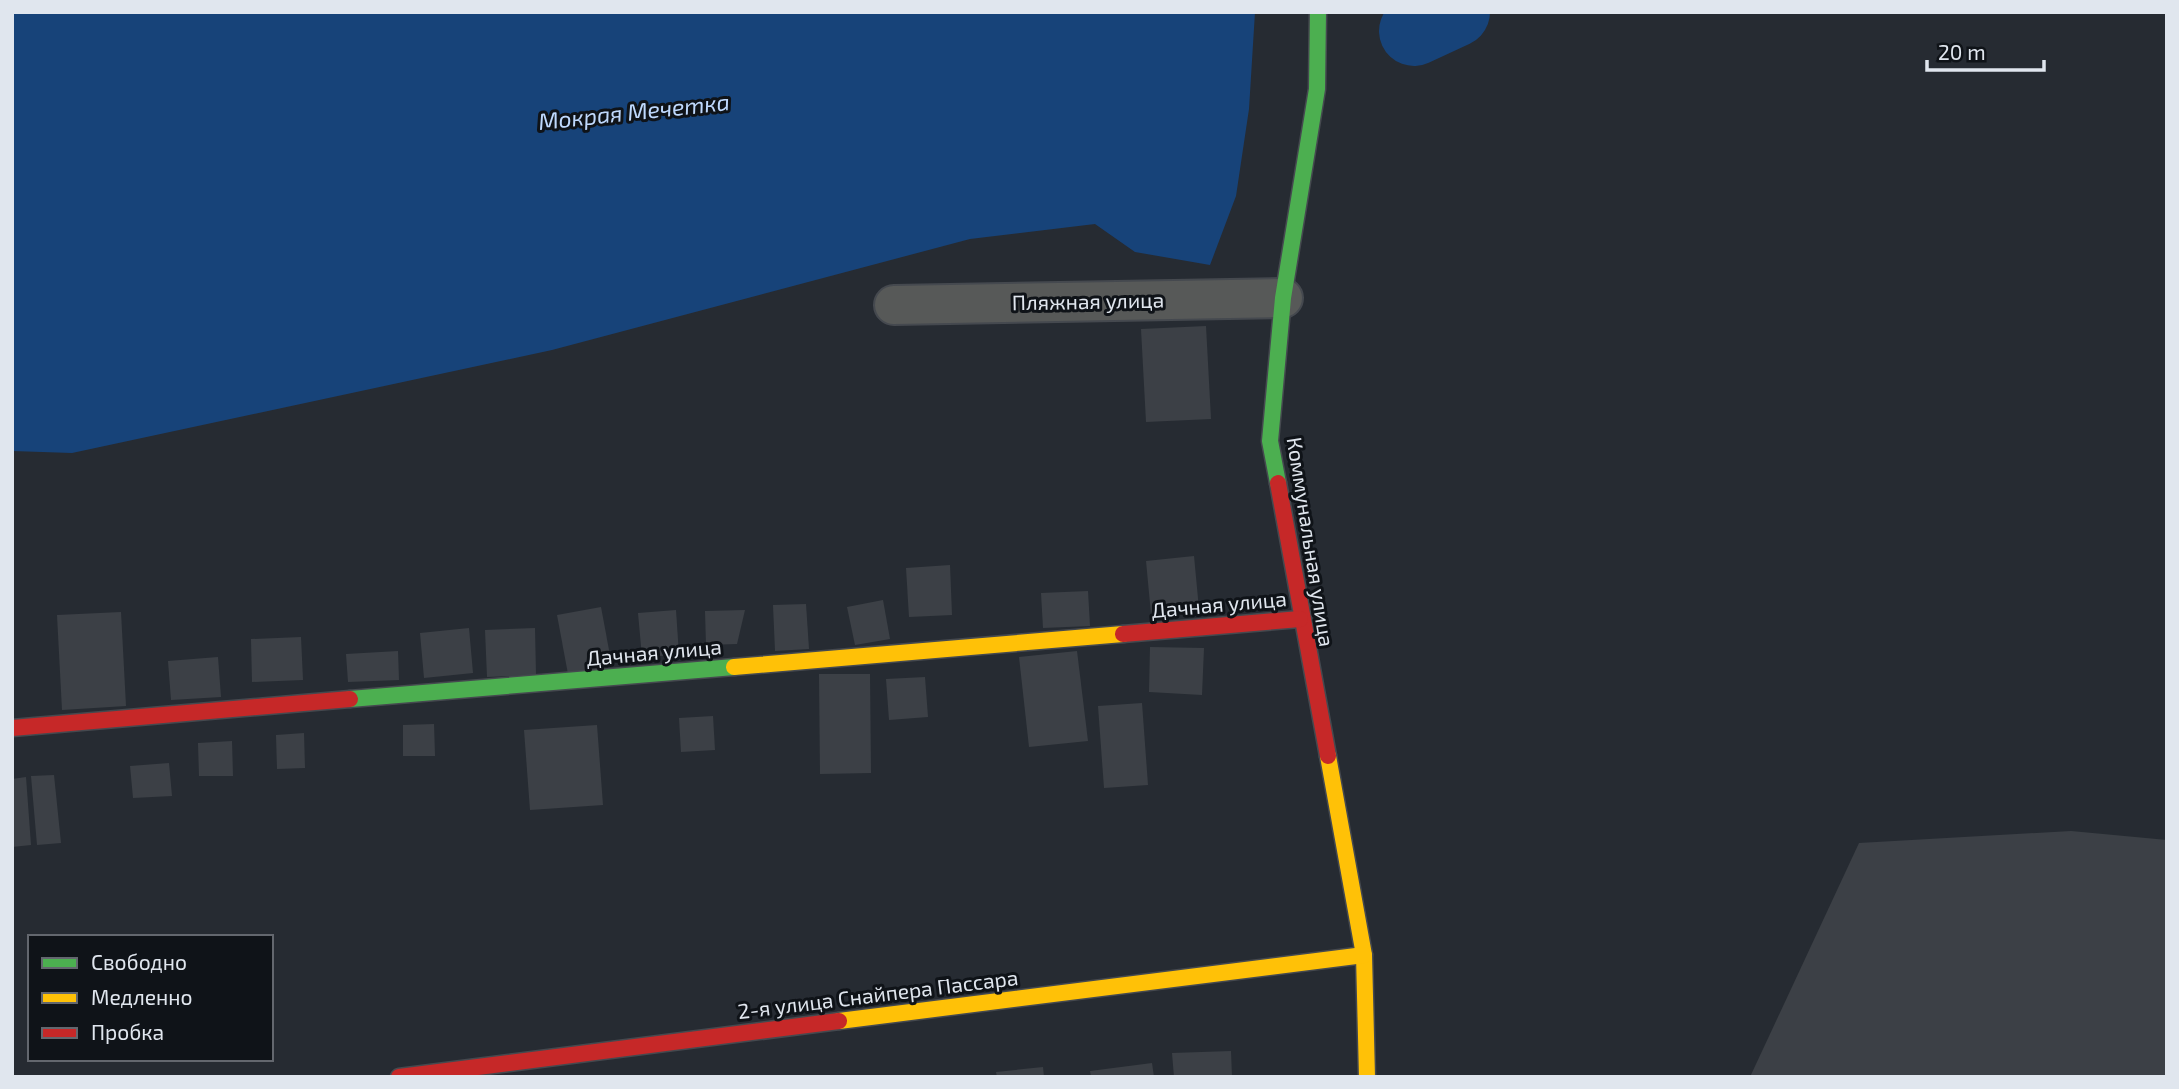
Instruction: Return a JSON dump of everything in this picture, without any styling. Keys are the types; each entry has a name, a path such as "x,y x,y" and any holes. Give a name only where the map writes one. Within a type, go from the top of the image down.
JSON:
{"street":[{"name":"Коммунальная улица","path":"1318,12 1317,89 1283,298 1270,441 1300,620 1364,954 1367,1077"},
{"name":"Пляжная улица","path":"894,305 1283,298"},
{"name":"Дачная улица","path":"12,728 1300,620"},
{"name":"2-я улица Снайпера Пассара","path":"398,1077 1364,954"}],"water":[{"path":"12,12 1255,12 1249,109 1236,196 1210,265 1135,252 1095,224 970,239 552,350 72,453 12,451"}],"building":[{"path":"1206,326 1211,419 1146,422 1141,329"},
{"path":"1194,556 1199,609 1151,614 1146,561"},
{"path":"950,565 952,615 909,617 906,568"},
{"path":"1088,591 1090,626 1043,628 1041,593"},
{"path":"883,600 890,639 855,645 847,607"},
{"path":"806,604 809,649 775,651 773,605"},
{"path":"601,607 612,666 568,674 557,615"},
{"path":"676,610 679,655 642,657 638,613"},
{"path":"745,610 737,644 706,645 705,611"},
{"path":"121,612 126,706 62,710 57,615"},
{"path":"469,628 473,673 424,678 420,633"},
{"path":"535,628 536,675 487,677 485,630"},
{"path":"301,637 303,680 252,682 251,639"},
{"path":"1150,647 1204,648 1202,695 1149,692"},
{"path":"398,651 399,680 348,682 346,654"},
{"path":"1077,651 1088,741 1029,747 1019,657"},
{"path":"218,657 221,697 171,700 168,661"},
{"path":"819,674 870,674 871,773 820,774"},
{"path":"925,677 928,717 889,720 886,679"},
{"path":"1142,703 1148,785 1104,788 1098,706"},
{"path":"713,716 715,750 681,752 679,718"},
{"path":"434,724 435,756 403,756 403,725"},
{"path":"597,725 603,805 530,810 524,730"},
{"path":"304,733 305,768 277,769 276,735"},
{"path":"232,741 233,776 199,776 198,743"},
{"path":"169,763 172,796 133,798 130,766"},
{"path":"54,775 61,843 37,845 31,776"},
{"path":"26,777 31,845 12,847 12,779"},
{"path":"2071,831 2167,840 2167,1077 1750,1077 1859,843"},
{"path":"1231,1051 1232,1077 1174,1077 1172,1053"},
{"path":"1152,1063 1154,1077 1091,1077 1090,1071"},
{"path":"1043,1067 1044,1077 997,1077 996,1072"}],"waterway":[{"name":"Мокрая Мечетка","path":"1414,31 1455,12"}],"traffic: fast":[{"path":"1278,483 1270,441 1283,298 1317,89 1318,12"},
{"path":"350,699 734,667"}],"traffic: slow":[{"path":"734,667 1123,634"},
{"path":"1328,756 1364,955 1367,1077"},
{"path":"839,1021 1364,955"}],"traffic: jam":[{"path":"1278,483 1328,756"},
{"path":"1123,634 1300,619"},
{"path":"12,728 350,699"},
{"path":"399,1077 839,1021"}]}
